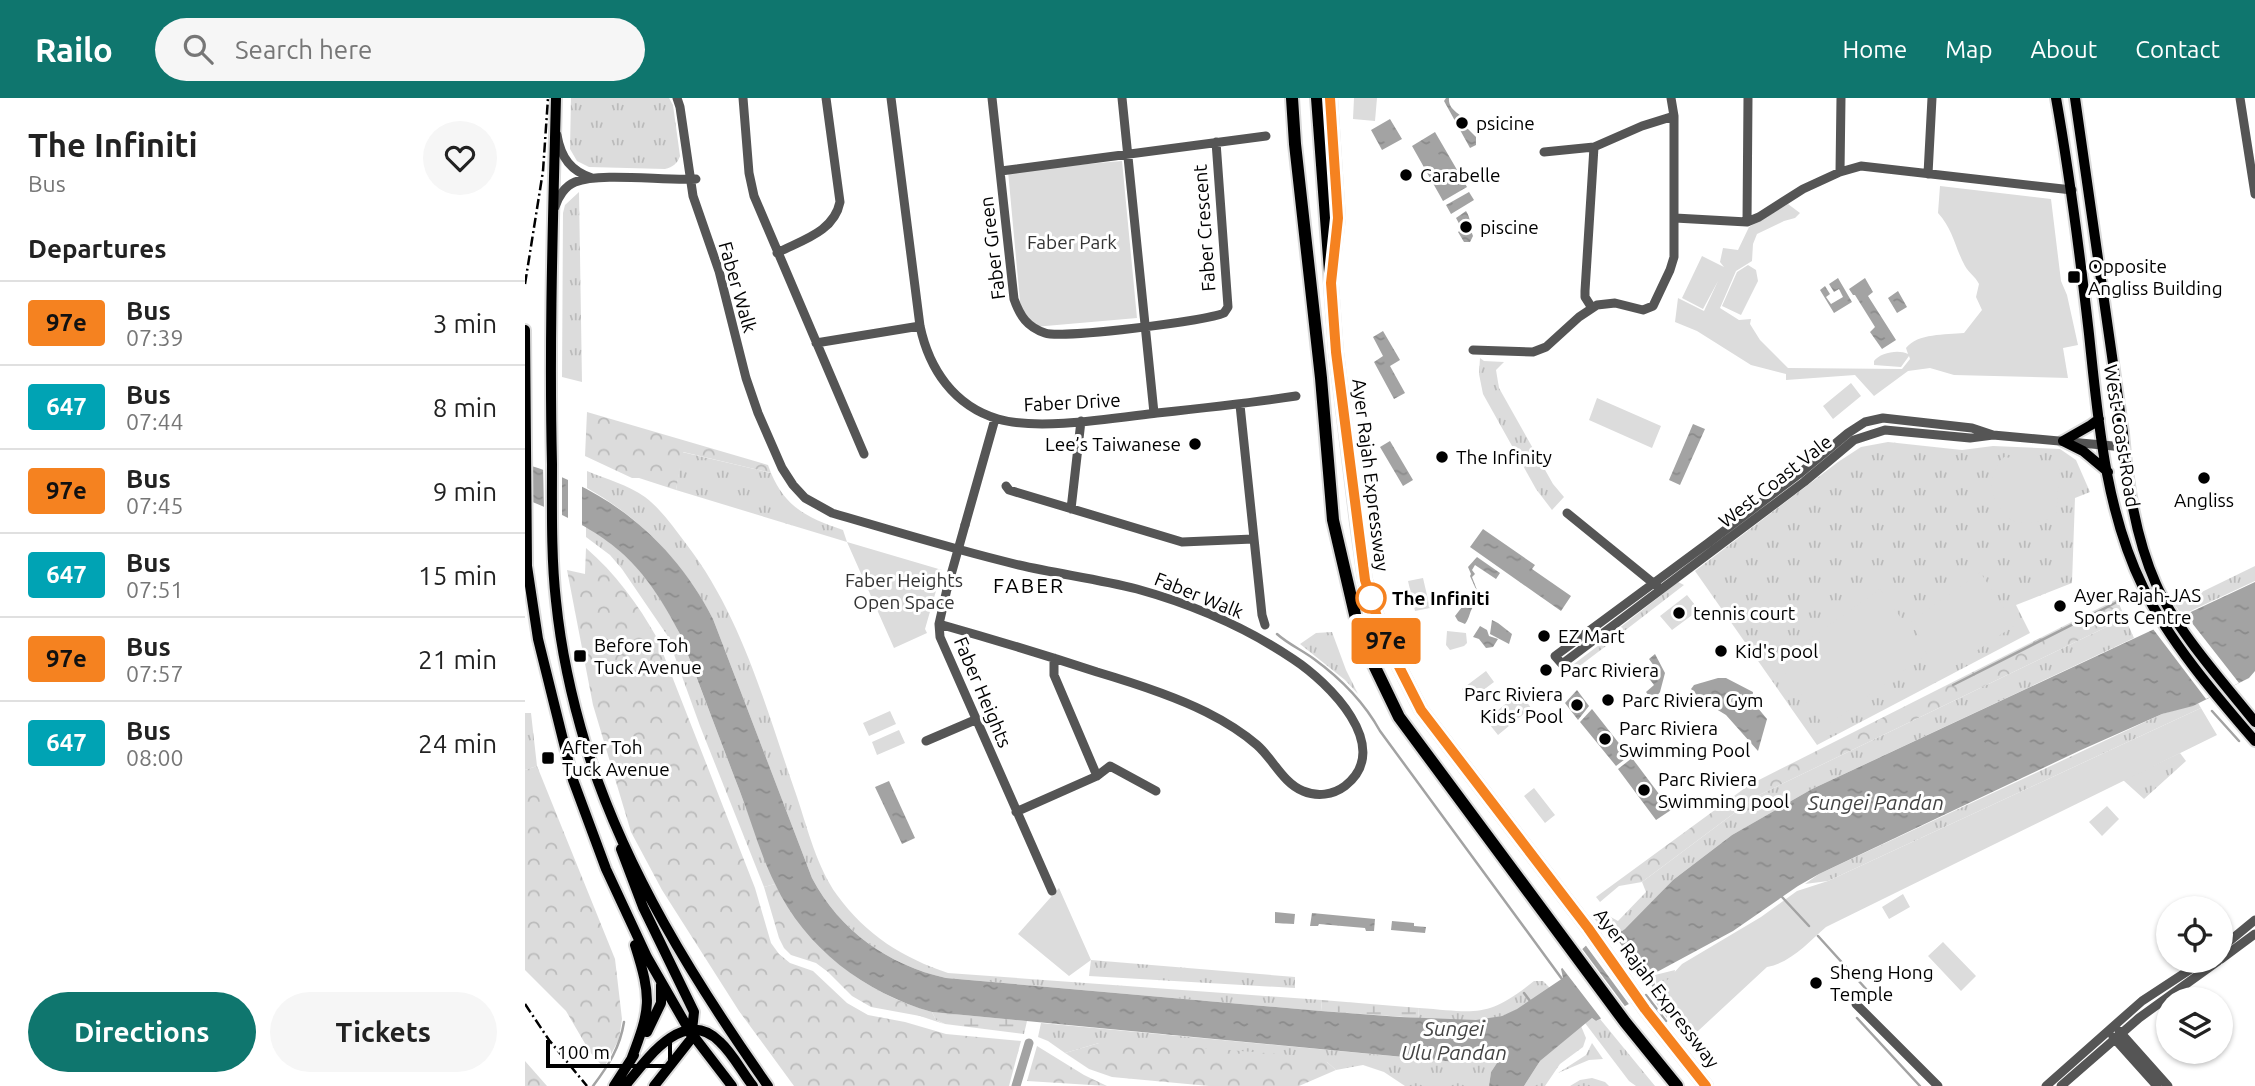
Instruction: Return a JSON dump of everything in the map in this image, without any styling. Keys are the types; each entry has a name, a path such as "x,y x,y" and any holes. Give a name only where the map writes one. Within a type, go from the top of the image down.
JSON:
{"highway":[{"name":"Ayer Rajah Expressway","path":"1292,98 1333,520 1360,636 1399,717 1625,1022 1677,1086"},
{"name":"Ayer Rajah Expressway","path":"1317,98 1336,352 1365,580 1383,635 1421,710 1588,928 1645,1009 1706,1086"},
{"path":"1329,98 1338,218 1331,283"}],"main road":[{"path":"556,98 550,374 554,567 561,638 586,746 629,873 694,1012 692,1031 686,1047 654,1086"},
{"name":"West Coast Road","path":"2056,98 2072,190 2099,419 2122,537 2141,584 2162,620 2217,697 2255,741"},
{"name":"West Coast Road","path":"2075,98 2094,217 2126,469 2145,556 2173,615 2255,722"},
{"path":"525,330 527,566 538,639 573,780 601,858 627,919 661,982 732,1086"},
{"path":"2063,441 2099,419"},
{"path":"2063,441 2083,451 2108,472"},
{"path":"614,825 714,1009 768,1086"},
{"path":"627,919 646,980 648,1003 643,1029 631,1060"},
{"path":"614,1086 661,1003 661,982"},
{"path":"625,1086 660,1044 678,1033 692,1031 710,1034 720,1042 753,1086"}],"street":[{"name":"Faber Walk","path":"680,98 696,201 702,226 719,271 746,378 782,468 805,498 832,513 1017,564 1138,589 1221,620 1295,660 1328,688 1347,711 1361,735 1363,760 1355,775 1341,788 1328,794 1311,794 1294,786 1258,746 1239,731 1206,712 1134,683 939,624"},
{"path":"743,98 749,173 754,196 863,454"},
{"path":"778,253 823,230 838,211 840,202 826,98"},
{"name":"Faber Drive","path":"891,98 920,326 931,363 944,383 959,398 995,419 1027,424 1240,405 1296,396"},
{"name":"Faber Green","path":"992,98 1014,299 1019,313 1031,327 1049,335 1145,327"},
{"path":"1122,98 1154,413"},
{"path":"1473,350 1516,353 1539,351 1592,308 1615,303 1643,310 1653,306 1673,265 1674,116 1671,98"},
{"path":"1747,222 1748,98"},
{"path":"1840,172 1841,98"},
{"path":"1928,174 1932,98"},
{"path":"2239,98 2255,194"},
{"path":"1543,152 1594,147 1642,126 1674,116"},
{"path":"555,123 565,160 580,174 593,178 693,179"},
{"name":"Faber Crescent","path":"1129,155 1266,136"},
{"name":"Faber Crescent","path":"1145,327 1219,315 1224,313 1227,307 1216,142"},
{"path":"1592,308 1584,291 1594,147"},
{"name":"Faber Green","path":"1001,171 1129,155"},
{"path":"1675,218 1747,222 1803,189 1840,172 1861,166 2072,190"},
{"path":"553,215 559,196 569,186 593,178"},
{"path":"816,343 920,326"},
{"path":"1240,405 1253,539 1265,625"},
{"name":"Faber Heights","path":"995,419 939,624 945,649 975,720 1052,891"},
{"path":"1071,509 1081,421"},
{"name":"West Coast Vale","path":"1658,587 1597,624 1555,655 1563,664 1658,587 1804,482 1854,440 1885,430 1970,438 1993,435 2124,447"},
{"path":"1006,486 1009,490 1182,542 1253,539"},
{"path":"1567,513 1658,587"},
{"path":"1597,624 1603,632"},
{"path":"1054,658 1054,675 1097,776"},
{"path":"926,741 975,720"},
{"path":"1016,812 1097,776 1112,766 1156,791"},
{"path":"2233,938 2255,920"},
{"path":"2233,950 2255,934"},
{"path":"2046,1086 2142,1001 2185,973"},
{"path":"2060,1086 2139,1018 2202,973"},
{"path":"1856,1004 1938,1086"},
{"path":"2132,1052 2131,1032 2139,1018"},
{"path":"2110,1028 2157,1086"},
{"path":"2095,1055 2111,1049 2132,1052 2168,1086"}],"green space":[{"path":"571,98 669,98 673,105 680,156 678,161 665,169 589,167 577,161 570,149"},
{"path":"1354,98 1377,98 1375,121 1353,119"},
{"name":"Faber Park","path":"1122,161 1137,318 1034,327 1021,312 1008,171"},
{"path":"1940,186 2051,199 2061,281 2067,295 2078,345 2063,348 2068,378 1954,375 1930,368 1908,371 1874,396 1855,375 1786,380 1786,374 1751,365 1697,331 1675,322 1678,298 1704,311 1718,281 1703,309 1682,298 1702,256 1724,267 1720,262 1723,248 1738,250 1749,227 1788,204 1800,213 1795,218 1757,234 1753,244 1752,261 1736,271 1720,308 1739,320 1751,319 1750,324 1760,340 1788,368 1902,369 1910,359 1909,356 1901,367 1874,365 1874,361 1890,353 1908,354 1906,348 1911,343 1925,337 1964,333 1982,310 1976,297 1979,284 1965,266 1938,213"},
{"path":"579,192 582,382 562,377 563,213 565,205"},
{"path":"1748,265 1756,270 1758,281 1741,315 1722,306 1737,272"},
{"path":"1480,358 1484,361 1504,362 1496,370 1499,388 1553,484 1564,497 1552,510 1536,489 1483,394 1479,374"},
{"path":"1851,383 1861,396 1833,419 1823,406"},
{"path":"1597,398 1661,426 1652,448 1589,420"},
{"path":"587,412 768,465 771,473 683,452 676,490 632,478 585,456"},
{"path":"1888,442 1962,450 1993,446 2060,449 2076,460 2090,492 2075,498 2072,583 2016,605 2030,633 1817,745 1695,571 1838,462 1861,447"},
{"path":"682,452 771,473 791,503 809,516 843,530 847,542 676,490"},
{"path":"2004,457 2060,464 2056,517 2022,523 2011,520 2003,512 1994,498 1992,484 1995,471"},
{"path":"587,471 631,489 651,502 707,573 739,634 752,666 824,873 848,909 873,933 916,960 948,973 1322,1000 1321,1011 946,978 905,964 868,943 851,930 837,914 812,878 713,619 702,599 660,544 626,514 587,488"},
{"path":"586,526 630,560 652,586 680,634 775,884 764,887 667,635 622,569 610,555 586,537"},
{"name":"Faber Heights Open Space","path":"847,542 942,570 925,629 927,633 894,648"},
{"path":"586,548 625,590 657,638 755,888 771,943 779,954 790,963 813,971 847,1003 868,1015 946,1034 1021,1041 1009,1086 794,1086 739,1011 662,890 631,832 593,705 567,570 585,574"},
{"path":"2255,566 2255,581 2182,615 2175,605"},
{"path":"1980,572 2015,625 1945,672 1910,623"},
{"path":"1423,578 1430,608 1415,611 1408,581"},
{"path":"1678,582 1684,585 1614,639 1613,633"},
{"path":"1880,589 1927,654 1825,727 1777,662"},
{"name":"tennis court","path":"1687,595 1699,610 1672,630 1660,616"},
{"path":"2117,599 2125,618 1757,796 1642,882 1619,886 1600,902 1596,897 1749,785"},
{"path":"2125,618 2134,638 1812,789 1732,835 1673,880 1626,929 1622,931 1609,925 1603,929 1592,916 1597,913 1603,919 1609,916 1618,921 1646,892 1642,882 1757,796"},
{"path":"1447,631 1466,633 1467,643 1450,650 1446,645"},
{"path":"1332,632 1358,694 1345,680 1300,644 1316,633"},
{"path":"1599,645 1606,646 1565,677 1562,673"},
{"path":"1486,671 1494,682 1470,700 1462,689"},
{"path":"1520,692 1531,708 1498,735 1486,720"},
{"path":"2198,703 2201,708 1828,881 1805,884 1819,874 2162,714"},
{"path":"2201,708 2217,735 1826,927 1791,957 1767,967 1698,1031 1691,1033 1658,990 1682,964 1761,917 1797,891 1828,881"},
{"path":"890,711 896,724 869,736 863,723"},
{"path":"525,713 531,713 537,766 525,770"},
{"path":"899,730 905,743 877,755 872,742"},
{"path":"2180,753 2186,761 2144,799 2123,780"},
{"path":"537,766 615,959 622,1019 619,1039 604,1068 590,1052 566,1011 525,970 525,770"},
{"path":"1534,788 1555,815 1545,823 1524,796"},
{"path":"2107,806 2119,819 2102,836 2089,822"},
{"path":"775,884 805,928 840,964 882,992 932,1012 936,1020 944,1024 920,1016 871,1007 852,996 816,963 791,955 779,938 764,887"},
{"path":"1059,888 1091,960 1069,976 1018,934"},
{"path":"1903,894 1910,907 1889,919 1882,907"},
{"path":"1943,942 1976,976 1961,991 1928,956"},
{"path":"1091,960 1295,977 1295,988 1089,976"},
{"path":"1675,970 1671,1007 1667,1018 1653,999 1657,987 1655,975"},
{"path":"1534,981 1543,981 1550,988 1502,1016 1471,1020 1418,1018 1419,1008 1468,1011 1492,1007"},
{"path":"1322,1000 1419,1008 1418,1018 1321,1011"},
{"path":"932,1012 1027,1021 1024,1034 945,1024 936,1020"},
{"path":"1592,1018 1596,1021 1600,1019 1655,1086 1636,1086 1629,1081 1585,1023"},
{"path":"1041,1023 1456,1062 1504,1053 1491,1072 1489,1086 1405,1086 1384,1072 1363,1065 1336,1070 1327,1062 1099,1043 1065,1053 1038,1037"},
{"path":"1581,1026 1586,1038 1583,1047 1560,1064 1545,1086 1524,1086 1540,1061"},
{"path":"1116,1041 1317,1057 1336,1070 1299,1086 1209,1086 1112,1077 1089,1069 1065,1053"},
{"path":"1592,1043 1603,1059 1589,1060 1558,1073 1586,1055"},
{"path":"1037,1046 1084,1075 1107,1086 1027,1081"},
{"path":"525,1061 547,1086 525,1086"},
{"path":"1592,1078 1609,1086 1570,1086 1580,1080"}],"water":[{"name":"psicine","path":"1449,98 1452,108 1467,121 1468,129 1476,137 1476,145 1470,148 1444,101"},
{"path":"1390,119 1402,139 1382,150 1371,130"},
{"path":"1435,132 1467,187 1443,201 1412,146"},
{"path":"1469,192 1474,200 1451,214 1446,205"},
{"name":"piscine","path":"1466,211 1473,236 1470,242 1464,242 1458,232 1462,229 1456,218"},
{"path":"1838,278 1852,302 1834,313 1820,290 1825,286 1830,294 1826,297 1831,304 1843,297 1839,289 1834,292 1829,284"},
{"path":"1865,278 1873,292 1868,296 1896,340 1882,349 1870,332 1875,327 1849,289"},
{"path":"1898,291 1907,307 1897,313 1888,298"},
{"path":"1383,331 1400,360 1390,366 1405,393 1394,399 1374,362 1383,356 1373,337"},
{"path":"1693,424 1705,429 1680,485 1669,480"},
{"path":"1390,441 1413,480 1403,486 1380,447"},
{"path":"525,464 555,474 611,503 658,542 679,566 713,619 812,878 823,897 851,930 885,955 946,978 1400,1017 1476,1020 1502,1016 1563,978 1561,969 1608,925 1622,931 1625,929 1673,880 1732,835 1812,789 2255,582 2255,671 2249,678 2193,706 2162,714 2081,750 1819,874 1733,931 1655,973 1653,977 1656,990 1596,1021 1592,1018 1540,1061 1524,1086 1489,1086 1491,1072 1503,1054 1456,1062 932,1012 907,1004 861,980 820,948 788,907 775,884 680,634 665,607 634,565 599,535 525,499"},
{"path":"1483,529 1535,565 1532,569 1571,596 1561,611 1470,547"},
{"path":"1477,557 1500,573 1496,579 1475,565 1472,570 1475,574 1472,577 1477,590 1482,593 1479,596 1468,567"},
{"path":"1469,597 1475,604 1465,624 1455,616 1462,607 1459,602"},
{"path":"1492,620 1512,634 1509,644 1490,634"},
{"path":"1480,626 1487,630 1489,636 1498,639 1493,647 1486,648 1479,639 1473,637"},
{"path":"1655,654 1665,673 1660,692 1653,701 1646,692 1654,685 1648,677 1657,670 1649,659"},
{"path":"1726,678 1753,692 1752,701 1767,719 1758,751 1726,715 1703,701 1691,689 1694,685"},
{"name":"Parc Riviera Kids‘ Pool","path":"1577,690 1589,706 1578,720 1565,703"},
{"name":"Parc Riviera Swimming Pool","path":"1592,709 1629,756 1616,766 1580,722"},
{"name":"Parc Riviera Swimming pool","path":"1632,758 1671,810 1656,820 1618,769"},
{"path":"889,781 915,838 902,844 875,787"},
{"path":"1275,912 1295,914 1294,924 1275,923"},
{"path":"1312,913 1375,919 1374,931 1319,924 1310,926"},
{"path":"1392,921 1426,927 1425,933 1391,930"}],"pier":[{"path":"543,466 562,474 562,518 544,510"},
{"path":"568,476 582,482 582,528 568,520"},
{"path":"2185,614 2239,683 2206,699 2153,629"},
{"path":"1605,923 1657,993 1631,1007 1584,943"},
{"path":"1580,946 1627,1009 1603,1021 1560,965"}],"waterway":[{"path":"1953,685 2117,602"},
{"path":"1277,634 1324,666 1359,700 1562,979"},
{"path":"2212,711 2239,741"},
{"path":"1782,897 1809,926"},
{"path":"1593,925 1600,933"},
{"path":"1818,936 1876,1000"},
{"path":"1524,993 1530,1001"},
{"path":"1646,995 1666,1021"},
{"path":"1857,1018 1920,1086"},
{"path":"593,1086 613,1056 624,1022"},
{"path":"1016,1086 1029,1043"}],"railway":[{"path":"525,284 543,171 548,98"},
{"path":"525,1004 549,1040 587,1086"}],"bus line":[{"name":"97e","path":"1330,98 1338,218 1331,283 1336,352 1365,580 1383,635 1421,710 1588,928 1645,1009 1706,1086"}],"place":[{"name":"psicine","path":"1462,123"},
{"name":"Carabelle","path":"1406,175"},
{"name":"piscine","path":"1466,227"},
{"name":"Opposite Angliss Building","path":"2074,277"},
{"name":"Lee’s Taiwanese","path":"1195,444"},
{"name":"The Infinity","path":"1442,457"},
{"name":"Angliss","path":"2204,478"},
{"name":"The Infiniti","path":"1371,598"},
{"name":"Ayer Rajah-JAS Sports Centre","path":"2060,606"},
{"name":"tennis court","path":"1679,613"},
{"name":"EZ Mart","path":"1544,636"},
{"name":"Kid's pool","path":"1721,651"},
{"name":"Before Toh Tuck Avenue","path":"580,656"},
{"name":"Parc Riviera","path":"1546,670"},
{"name":"Parc Riviera Gym","path":"1608,700"},
{"name":"Parc Riviera Kids‘ Pool","path":"1577,705"},
{"name":"Parc Riviera Swimming Pool","path":"1605,739"},
{"name":"After Toh Tuck Avenue","path":"548,758"},
{"name":"Parc Riviera Swimming pool","path":"1644,790"},
{"name":"Sheng Hong Temple","path":"1816,983"}],"district":[{"name":"FABER","path":"1029,586"}],"water label":[{"name":"Sungei Pandan","path":"1876,803"},
{"name":"Sungei Ulu Pandan","path":"1454,1041"}]}
